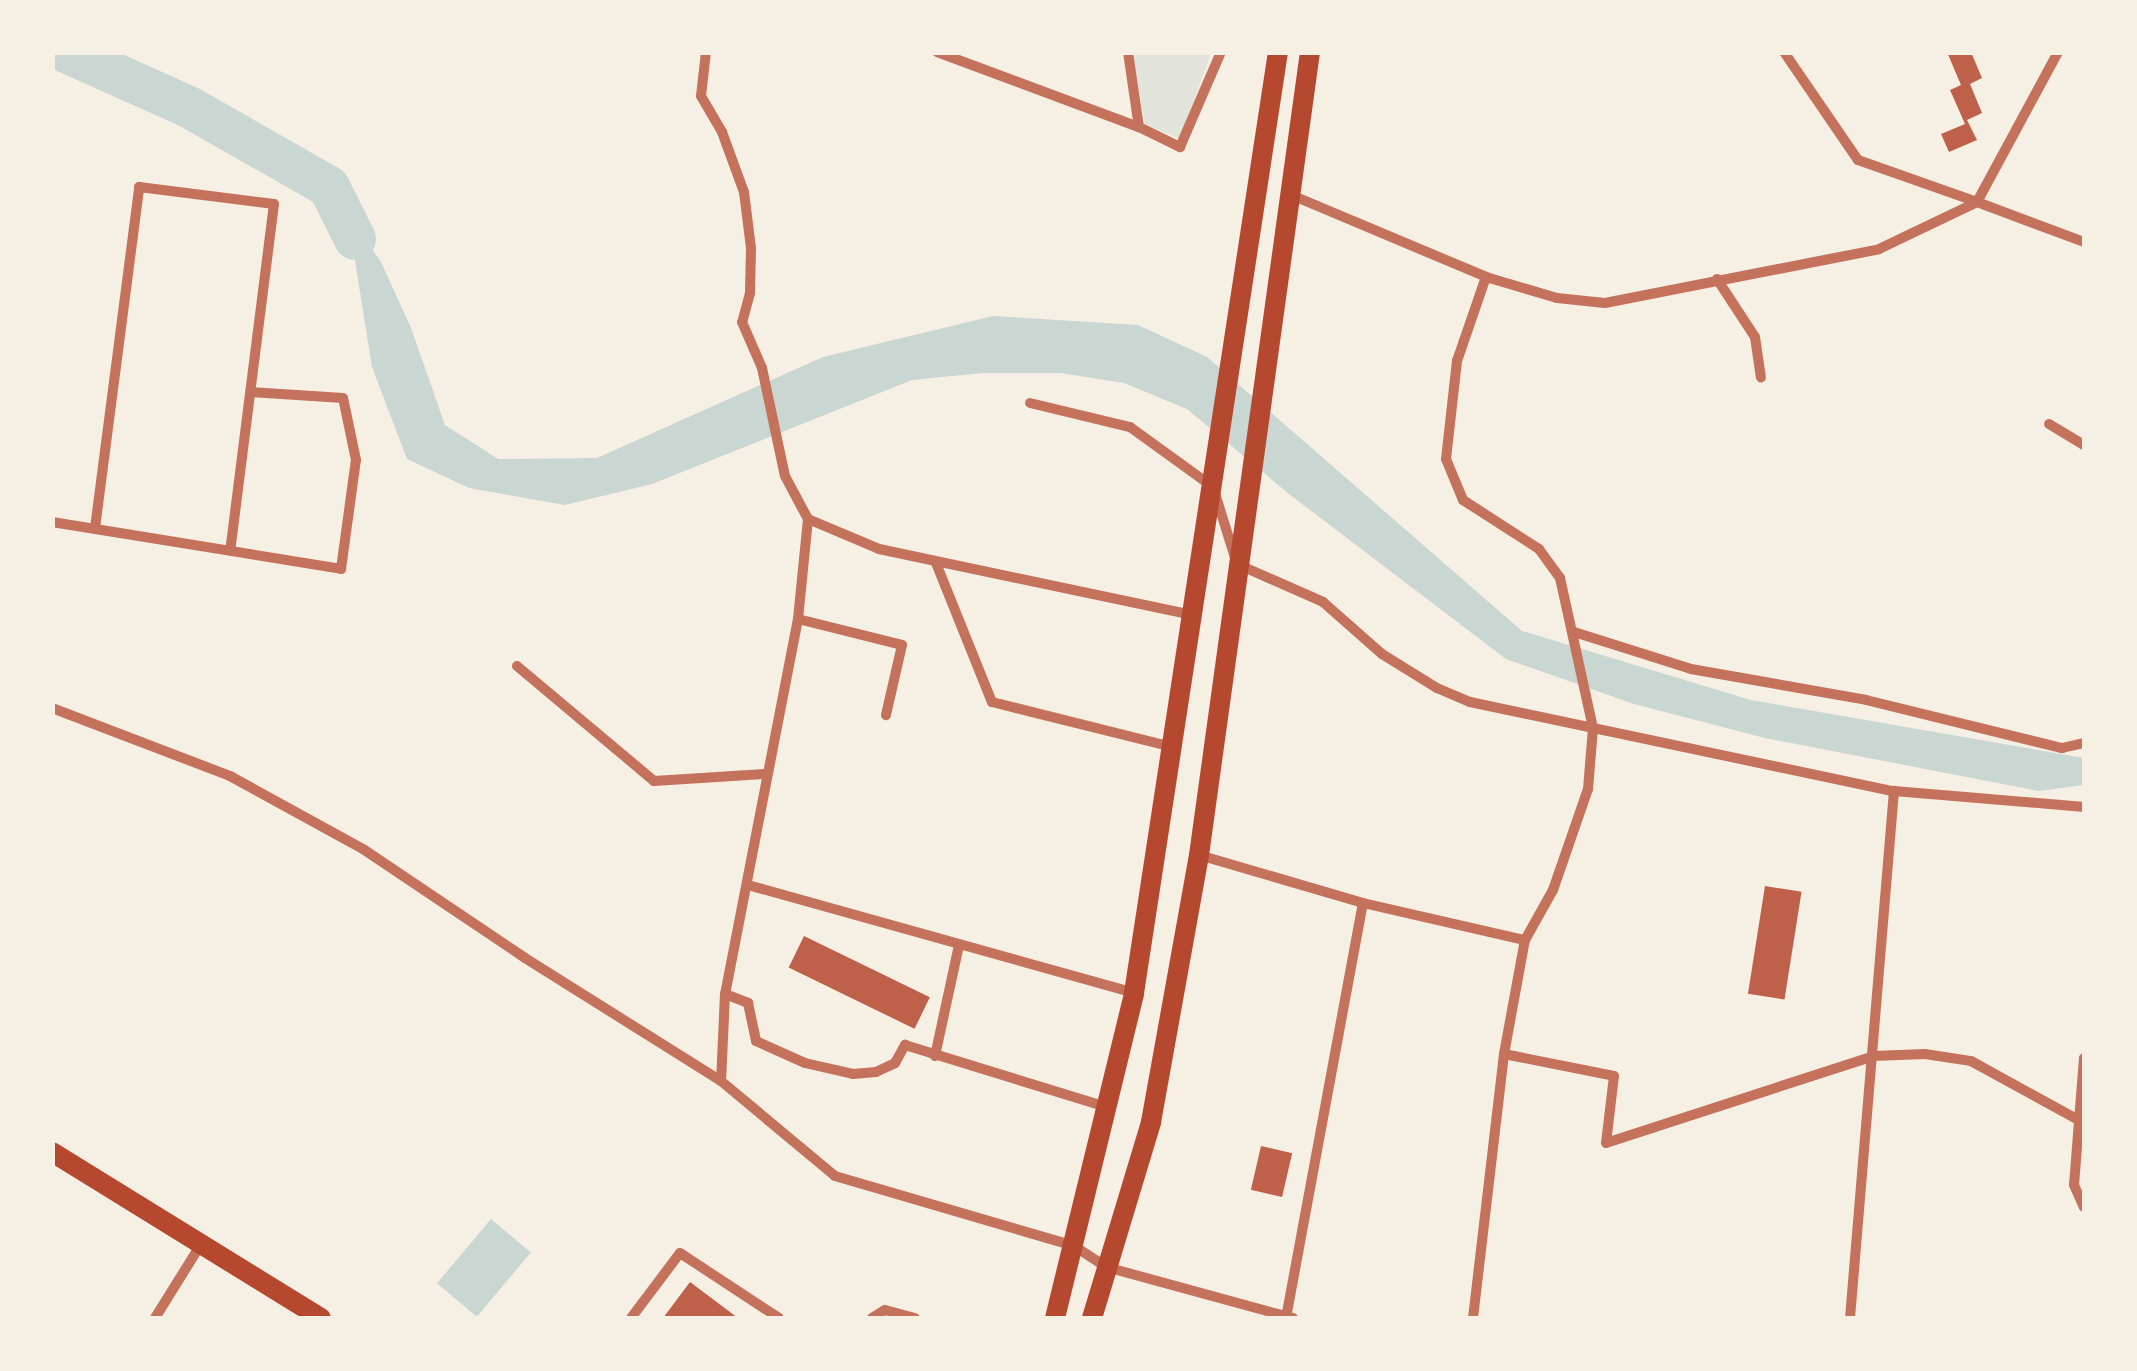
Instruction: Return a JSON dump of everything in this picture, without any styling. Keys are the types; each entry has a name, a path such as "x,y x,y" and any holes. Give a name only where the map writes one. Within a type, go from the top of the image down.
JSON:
{"highway":[{"path":"1055,1318 1134,993 1278,52"},
{"path":"1092,1318 1150,1122 1199,856 1310,52"},
{"path":"52,1152 321,1318"}],"street":[{"path":"706,52 701,96 722,132 744,192 751,263 750,293 742,322 762,368 784,476 808,519 798,619 725,994 721,1081"},
{"path":"937,52 1139,127 1180,148 1221,52"},
{"path":"1128,52 1139,127"},
{"path":"1784,52 1858,160 2084,242"},
{"path":"1288,193 1486,277 1558,298 1606,304 1880,248 1977,202 2058,52"},
{"path":"96,528 139,186 274,204 230,550"},
{"path":"1472,1318 1504,1054 1525,940 1553,890 1588,789 1593,728 1560,578 1539,548 1463,500 1446,459 1457,361 1486,277"},
{"path":"1717,280 1755,337 1761,378"},
{"path":"52,522 341,569 356,460 343,398 250,392"},
{"path":"1030,403 1130,427 1213,487 1237,564 1323,602 1382,654 1437,688 1470,702 1894,791 2084,807"},
{"path":"2048,424 2084,445"},
{"path":"808,519 879,549 1193,615"},
{"path":"936,563 992,702 1173,748"},
{"path":"798,619 902,645 886,715"},
{"path":"1574,632 1691,669 1866,700 2062,748 2084,742"},
{"path":"517,666 654,782 765,774"},
{"path":"52,708 230,776 363,849 525,958 721,1081 836,1176 1074,1246 1106,1267 1289,1318 1363,904"},
{"path":"1850,1318 1894,791"},
{"path":"1199,856 1363,904 1525,940"},
{"path":"748,885 1134,993"},
{"path":"935,1056 959,945"},
{"path":"725,994 748,1003 756,1041 805,1063 853,1074 876,1072 895,1063 905,1045 1107,1107"},
{"path":"1504,1054 1614,1076 1606,1143 1873,1056 1925,1054 1971,1061 2080,1121"},
{"path":"2084,1058 2074,1185 2084,1208"},
{"path":"155,1318 201,1244"},
{"path":"631,1318 680,1253 779,1318"},
{"path":"872,1318 885,1310 915,1318"}],"shaded area":[{"path":"1133,53 1211,53 1180,139 1145,124"},
{"path":"329,187 381,262 411,328 445,425 498,459 597,458 823,357 993,316 1138,325 1207,357 1522,631 1751,700 2084,758 2084,785 2039,791 1765,738 1634,704 1506,659 1289,494 1187,409 1124,383 1061,373 982,373 912,380 652,484 565,505 469,488 407,459 372,367 353,248"},
{"path":"491,1219 531,1252 477,1317 437,1283"}],"building":[{"path":"1947,52 1971,52 1982,78 1970,84 1982,113 1967,120 1977,140 1949,152 1941,134 1965,124 1950,90 1961,85"},
{"path":"1765,886 1802,892 1784,999 1748,994"},
{"path":"804,936 930,997 914,1029 789,967"},
{"path":"1261,1146 1292,1153 1282,1197 1251,1190"},
{"path":"690,1282 738,1318 663,1318"}],"waterway":[{"path":"66,52 189,107 329,187 355,239"}]}
